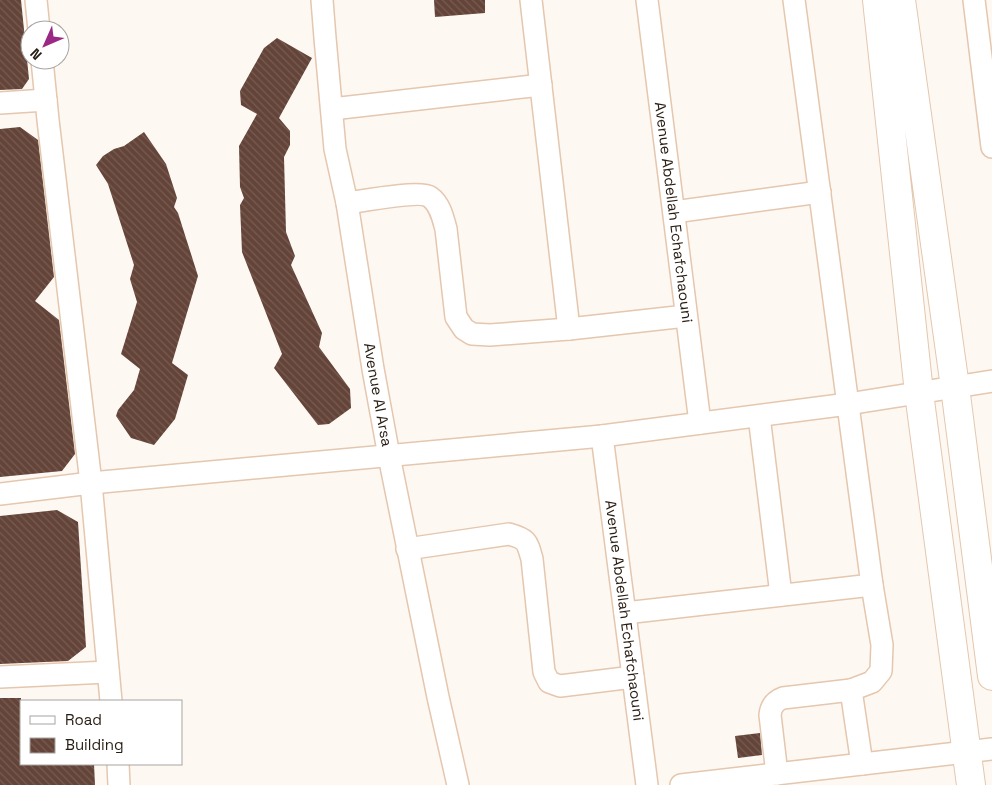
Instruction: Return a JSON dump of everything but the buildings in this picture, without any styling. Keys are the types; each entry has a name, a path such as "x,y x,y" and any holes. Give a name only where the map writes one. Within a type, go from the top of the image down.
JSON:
{"street":[{"path":"36,0 38,20"},
{"name":"Avenue Al Arsa","path":"322,0 336,149 347,203 373,369 407,549 458,785"},
{"path":"531,0 570,329"},
{"name":"Avenue Abdellah Echafchaouni","path":"647,0 700,423"},
{"path":"778,774 770,715 771,708 777,700 851,690 872,682 881,671 882,645 872,585 794,0"},
{"path":"876,0 919,393 979,751 971,785"},
{"path":"901,0 992,676"},
{"path":"974,0 990,108 992,147"},
{"path":"43,70 91,483 111,700"},
{"path":"332,109 541,85"},
{"path":"0,103 46,100"},
{"path":"674,212 820,192"},
{"path":"347,203 407,195 424,195 431,198 443,216 446,229 456,316 464,329 472,334 490,335 570,329 686,316"},
{"path":"0,494 91,483 602,436 848,404 992,381"},
{"path":"759,416 781,595"},
{"name":"Avenue Abdellah Echafchaouni","path":"602,436 648,785"},
{"path":"407,549 509,534 522,538 528,544 532,559 544,672 549,682 560,686 634,677"},
{"path":"625,614 872,585"},
{"path":"0,677 108,672"},
{"path":"851,690 862,764"},
{"path":"680,785 753,781 778,774 979,751"},
{"path":"118,765 119,785"}]}
